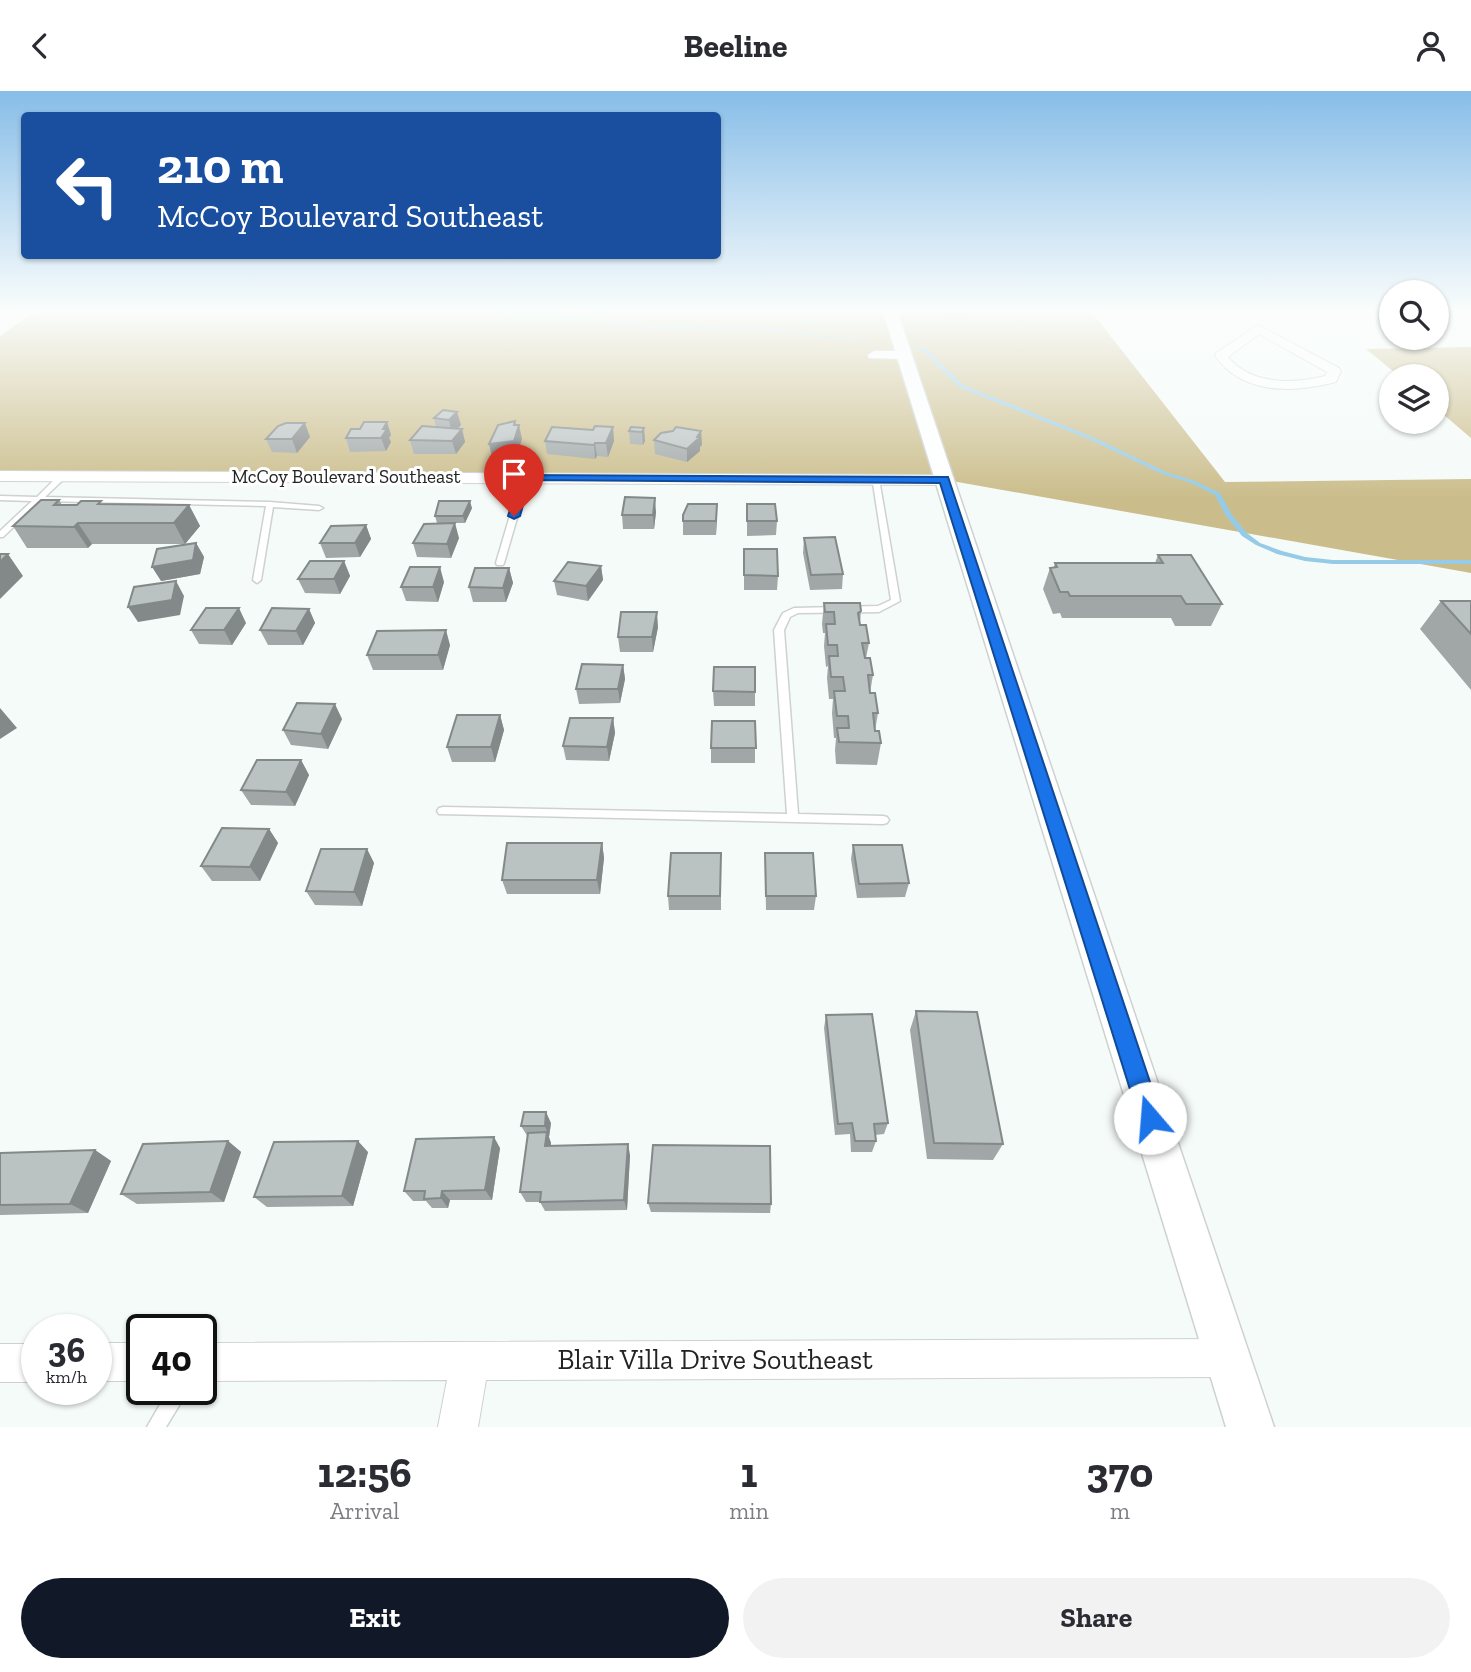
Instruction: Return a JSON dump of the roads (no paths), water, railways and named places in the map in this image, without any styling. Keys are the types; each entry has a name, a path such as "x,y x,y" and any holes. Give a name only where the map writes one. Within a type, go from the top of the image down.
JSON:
{"street":[{"path":"897,373 944,480 1250,1427"},
{"path":"1239,373 1253,380 1285,384 1313,384 1331,379 1333,373"},
{"name":"McCoy Boulevard Southeast","path":"0,476 944,480"},
{"name":"Blair Villa Drive Southeast","path":"217,1362 1228,1358"},
{"path":"458,1427 470,1360"},
{"path":"0,1363 21,1363"}],"lane":[{"path":"0,535 63,476"},
{"path":"500,563 525,477"},
{"path":"793,818 779,630 786,615 797,610 879,609 895,601 875,479"},
{"path":"0,498 270,504 319,508"},
{"path":"257,580 270,504"},
{"path":"443,811 883,820"},
{"path":"156,1427 170,1405"}],"waterway":[{"path":"948,373 961,386 1093,439 1164,473 1193,482 1218,494 1239,529 1258,544 1280,553 1333,562 1471,562"}]}
